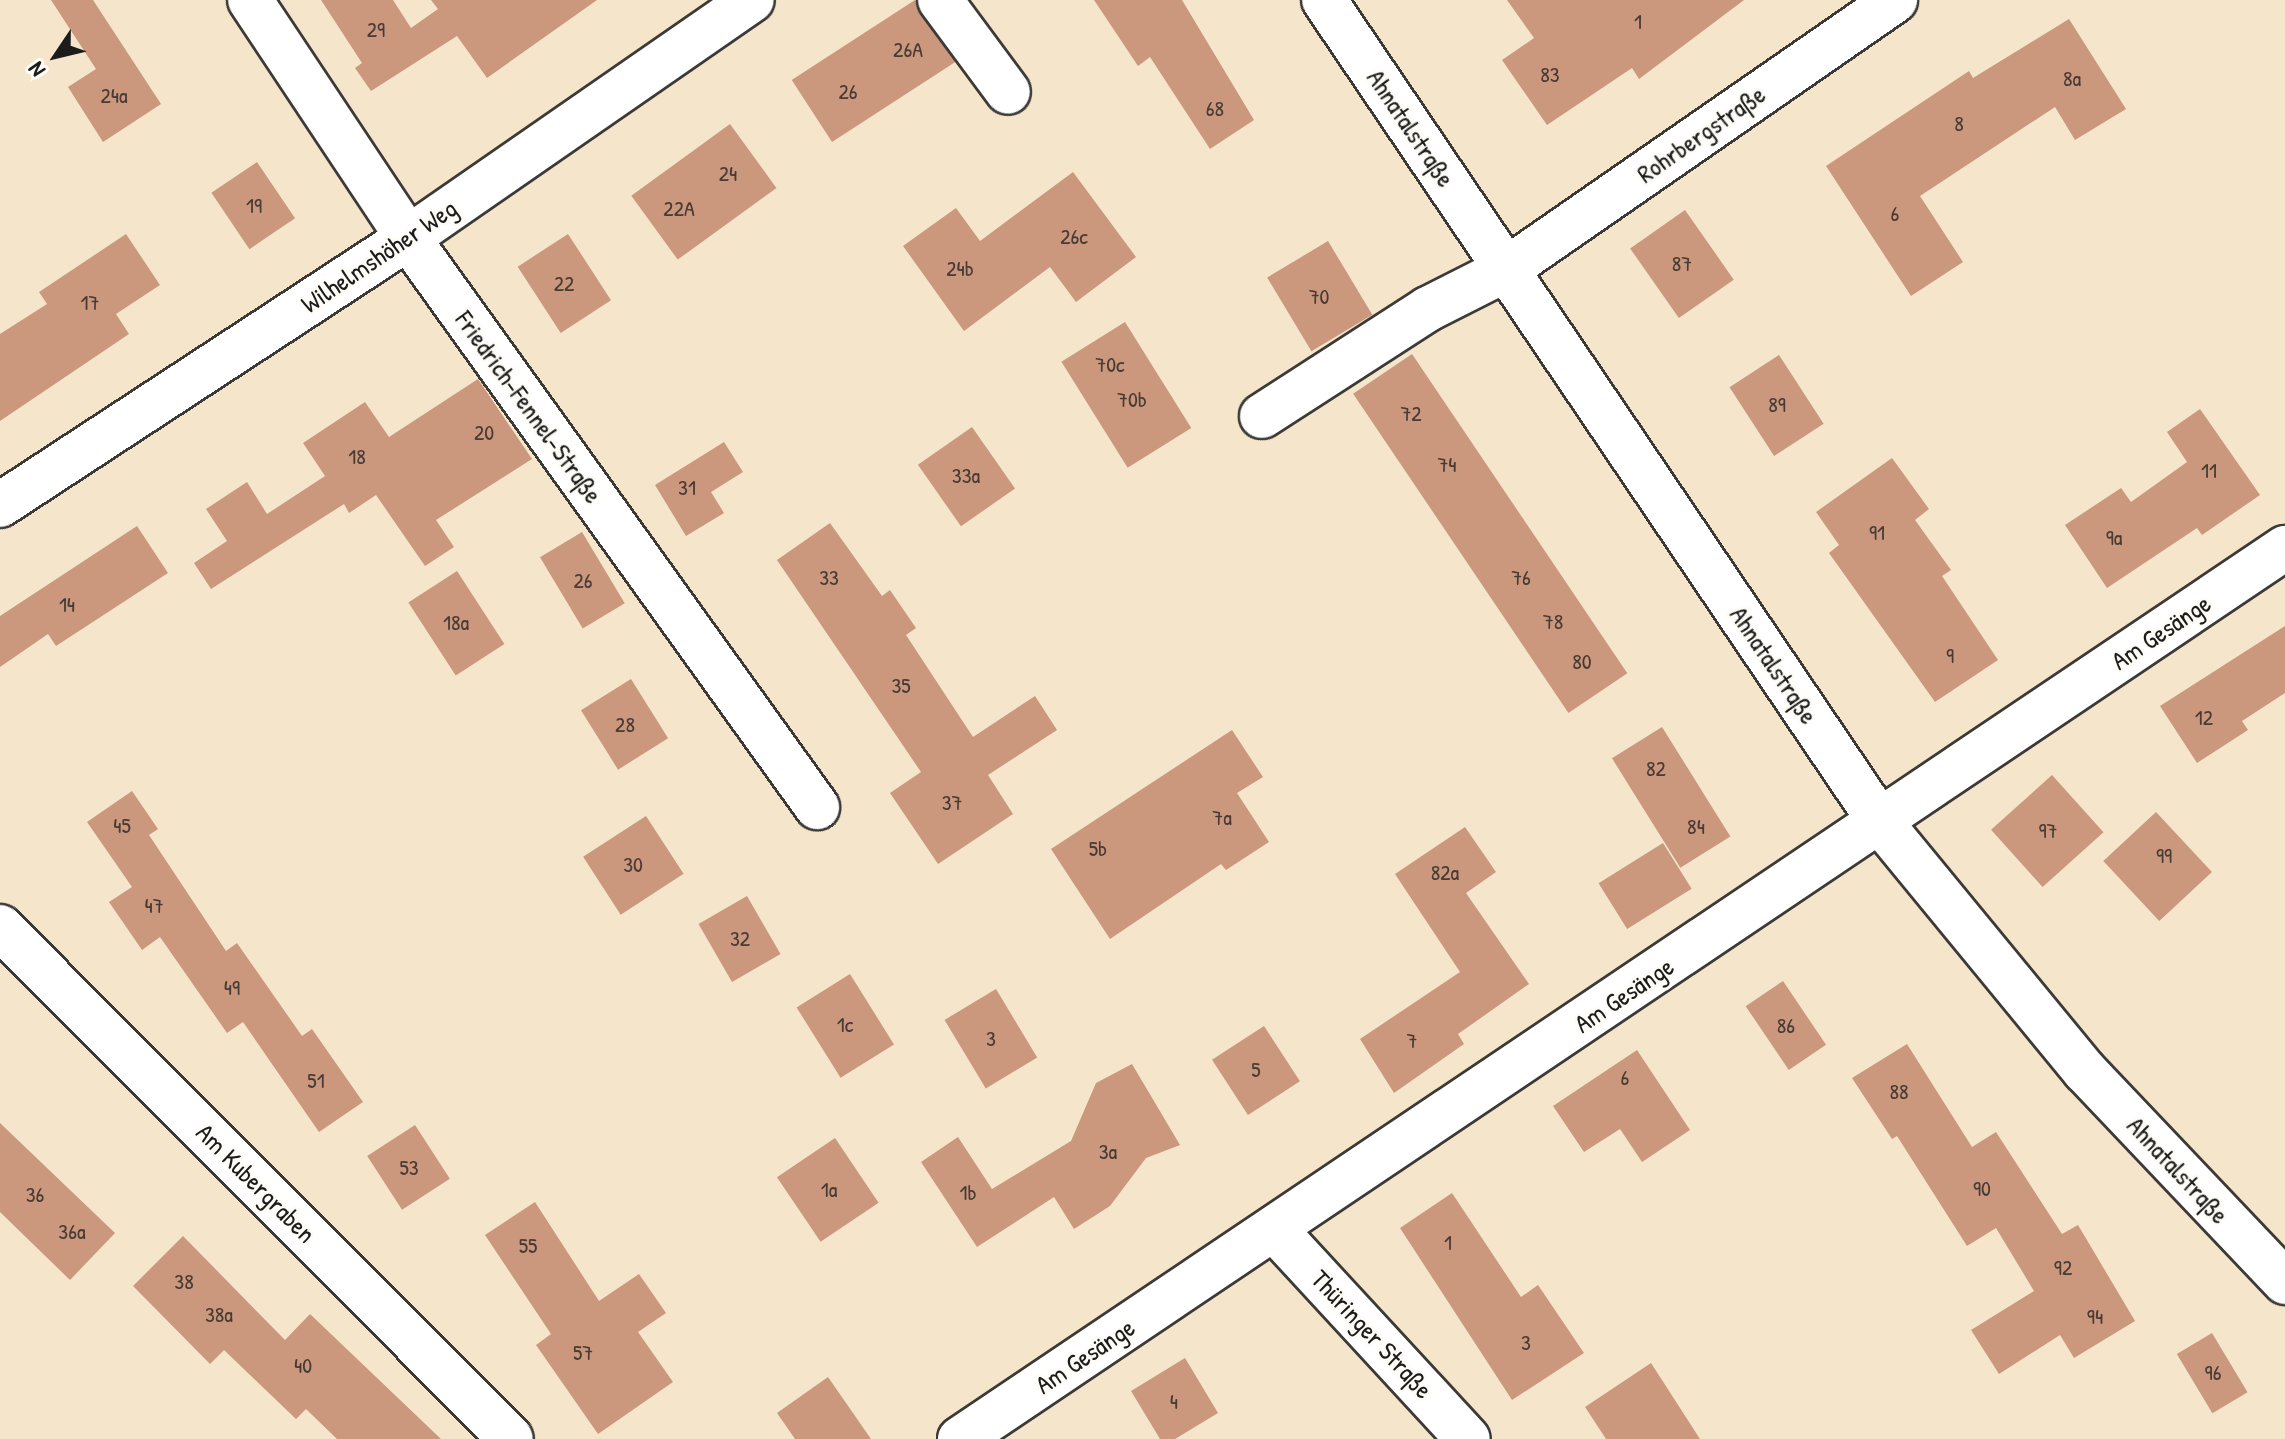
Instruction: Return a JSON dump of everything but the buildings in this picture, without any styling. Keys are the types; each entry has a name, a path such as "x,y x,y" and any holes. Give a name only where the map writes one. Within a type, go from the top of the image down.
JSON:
{"street":[{"name":"Friedrich-Fennel-Straße","path":"250,0 408,238 817,807"},
{"name":"Wilhelmshöher Weg","path":"0,505 408,238 752,0"},
{"path":"940,0 1008,92"},
{"name":"Ahnatalstraße","path":"1324,0 1881,823 2085,1071 2285,1282"},
{"name":"Rohrbergstraße","path":"1262,416 1428,309 1507,269 1895,0"},
{"name":"Am Gesänge","path":"960,1439 1881,823 2285,548"},
{"name":"Am Kubergraben","path":"0,927 511,1439"},
{"name":"Thüringer Straße","path":"1275,1230 1468,1439"}]}
